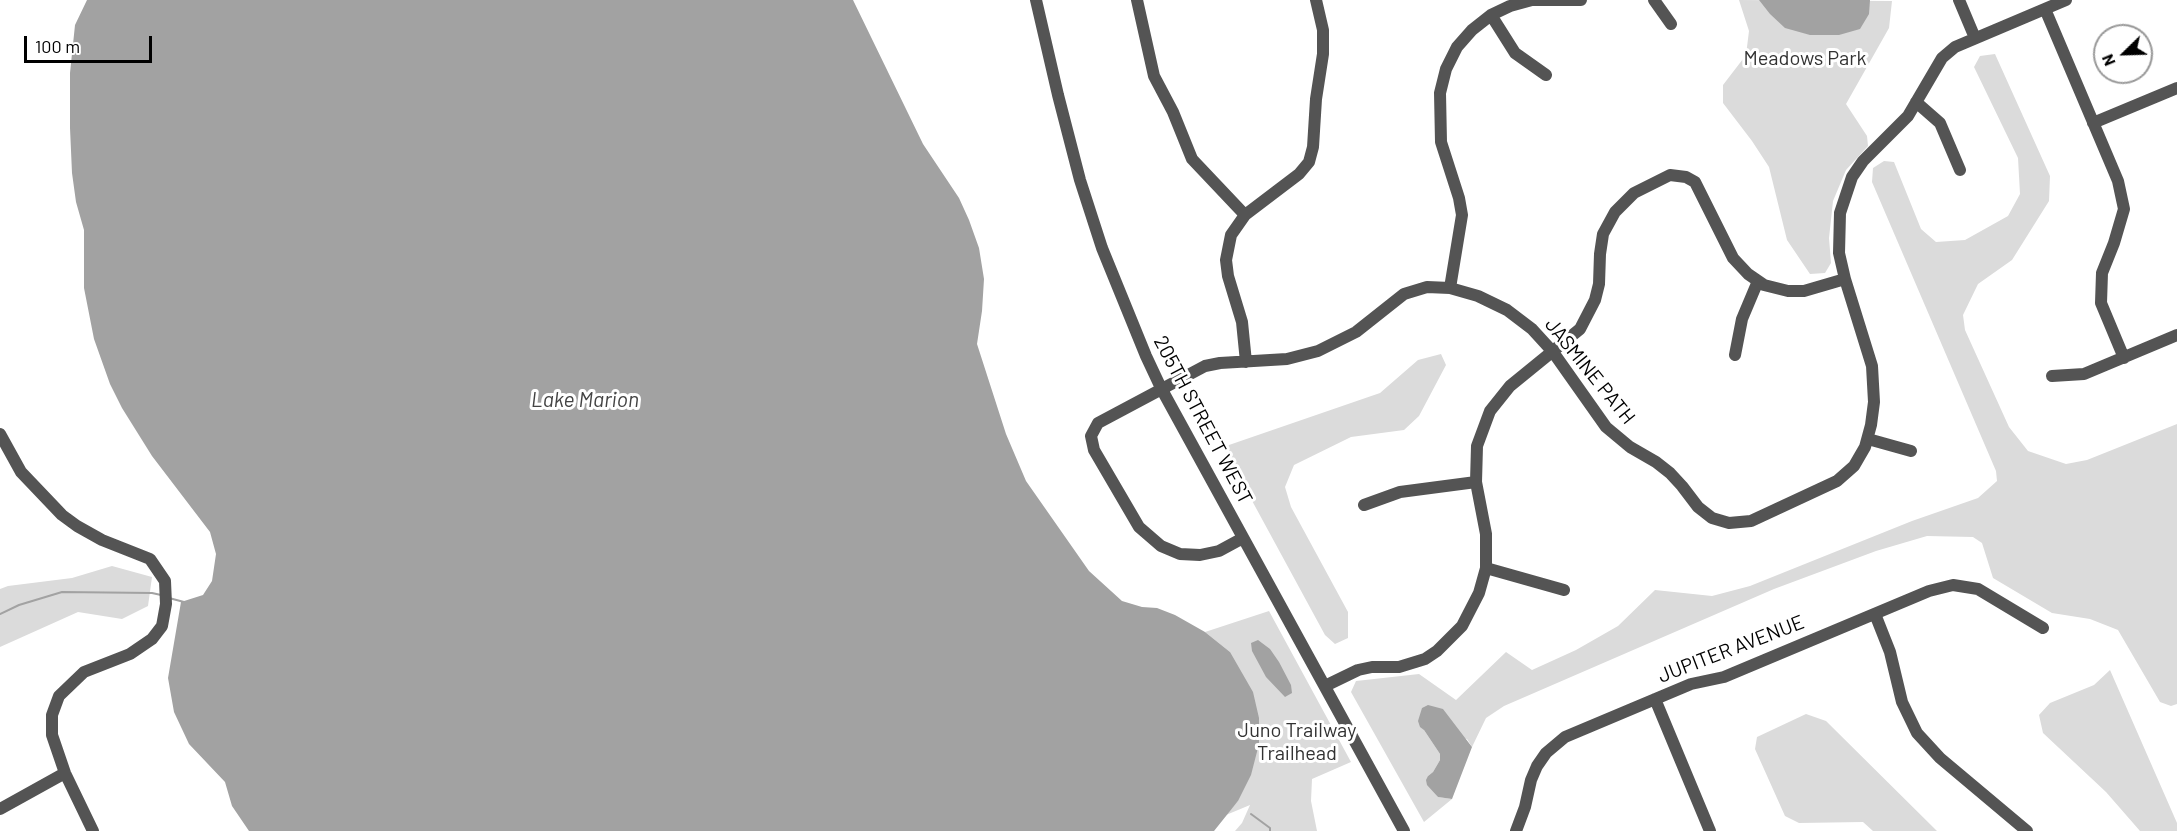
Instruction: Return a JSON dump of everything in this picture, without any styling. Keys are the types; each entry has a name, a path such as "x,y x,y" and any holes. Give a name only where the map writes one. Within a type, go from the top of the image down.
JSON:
{"street":[{"name":"205TH STREET WEST","path":"1036,0 1080,180 1102,248 1124,305 1161,388 1404,831"},
{"path":"1137,0 1154,76 1173,112 1192,159 1245,215"},
{"path":"1246,362 1242,322 1228,276 1226,260 1231,235 1245,215 1299,174 1309,162 1313,147 1316,99 1323,54 1323,30 1316,0"},
{"path":"1450,288 1462,215 1459,198 1441,142 1440,93 1446,69 1457,47 1472,30 1491,15 1510,6 1532,0 1581,0"},
{"path":"1654,0 1671,24"},
{"path":"1959,0 1975,38"},
{"name":"JASMINE PATH","path":"1243,538 1219,550 1200,555 1180,554 1161,546 1139,526 1094,450 1091,436 1098,423 1205,366 1287,359 1318,351 1356,332 1404,294 1427,287 1450,288 1478,296 1507,310 1532,329 1553,352 1597,416 1611,432 1670,473 1704,514 1724,522 1738,524 1750,521 1837,481 1859,460 1868,439 1874,402 1872,366 1845,279 1838,239 1840,213 1847,188 1859,166 1908,116 1942,58 1955,47 2066,0"},
{"path":"2045,9 2118,181 2124,209 2102,273 2101,303 2124,357"},
{"path":"1491,15 1515,53 1546,75"},
{"path":"2093,123 2177,88"},
{"path":"1916,102 1940,123 1960,170"},
{"path":"1324,686 1358,670 1413,664 1437,651 1462,626 1472,609 1486,568 1486,534 1476,482 1477,446 1490,411 1510,386 1580,329 1595,300 1599,284 1602,241 1615,212 1634,193 1664,177 1681,175 1695,182 1733,258 1748,274 1772,288 1796,292 1811,290 1845,279"},
{"path":"1735,356 1742,319 1758,281"},
{"path":"2052,376 2084,374 2177,335"},
{"path":"0,434 21,472 62,515 102,540 150,559 165,580 166,604 162,626 152,639 130,654 84,672 59,696 52,715 52,735 64,773 93,831"},
{"path":"1868,439 1911,451"},
{"path":"1364,504 1400,492 1476,482"},
{"path":"1486,568 1564,590"},
{"name":"JUPITER AVENUE","path":"1516,831 1525,807 1531,780 1546,753 1558,742 1691,684 1724,677 1936,588 1962,586 1986,592 2043,628"},
{"path":"1875,614 1890,652 1902,702 1917,733 1940,758 2027,831"},
{"path":"1655,699 1710,831"},
{"path":"0,809 64,773"}],"green space":[{"name":"Meadows Park","path":"1739,0 1892,1 1889,28 1846,104 1867,136 1868,146 1846,170 1833,201 1829,238 1831,263 1825,273 1810,274 1787,240 1769,167 1723,103 1723,85 1746,55 1749,31"},
{"path":"1995,54 2050,176 2049,201 2012,260 1978,284 1963,315 1965,330 2009,427 2028,451 2066,464 2087,460 2177,424 2177,704 2171,706 2160,702 2118,630 2090,619 2052,613 1993,578 1982,543 1973,537 1927,536 1876,551 1774,589 1504,706 1486,718 1472,747 1467,739 1424,730 1440,754 1440,760 1428,776 1438,797 1452,799 1424,822 1351,692 1356,681 1419,674 1456,700 1506,652 1532,670 1576,650 1618,626 1655,590 1712,596 1750,586 1912,521 1978,498 1997,481 1996,471 1872,182 1873,168 1884,161 1894,162 1921,229 1936,242 1965,240 2008,216 2020,194 2018,158 1974,67 1980,56"},
{"path":"1441,354 1446,365 1419,416 1404,430 1351,437 1294,465 1285,487 1291,507 1348,612 1348,638 1335,644 1325,635 1225,451 1229,445 1380,393 1418,360"},
{"path":"112,566 152,577 148,606 122,619 78,612 0,647 0,589 72,578"},
{"name":"Juno Trailway Trailhead","path":"1269,611 1351,762 1312,779 1311,801 1317,831 1235,831 1242,823 1250,805 1226,815 1238,801 1230,652 1205,632"},
{"path":"2110,670 2177,823 2177,831 2140,831 2106,792 2043,733 2039,715 2050,703 2094,685"},
{"path":"1806,714 1826,721 1937,831 1873,831 1863,822 1799,823 1785,816 1755,749 1757,737"}],"water":[{"name":"Lake Marion","path":"87,0 853,0 923,144 959,198 969,220 979,248 984,279 977,344 1006,434 1026,481 1089,571 1122,601 1142,607 1157,608 1205,632 1230,652 1253,692 1259,718 1259,744 1251,775 1238,801 1214,831 249,831 232,806 225,782 189,744 174,712 168,678 181,602 203,595 212,581 216,554 210,532 152,456 122,408 110,384 94,339 84,288 84,230 76,202 72,173 70,73 75,25"},
{"path":"1759,0 1870,0 1869,14 1860,29 1839,35 1810,35 1785,28"},
{"path":"1258,640 1270,649 1291,685 1292,693 1285,697 1266,677 1252,651 1251,643"},
{"path":"1428,705 1443,709 1472,747 1452,799 1438,797 1427,785 1428,776 1440,760 1440,754 1418,721 1422,708"}],"waterway":[{"path":"0,614 19,605 62,592 161,595"},
{"path":"169,598 184,602"},
{"path":"1251,814 1270,828 1270,831"}]}
